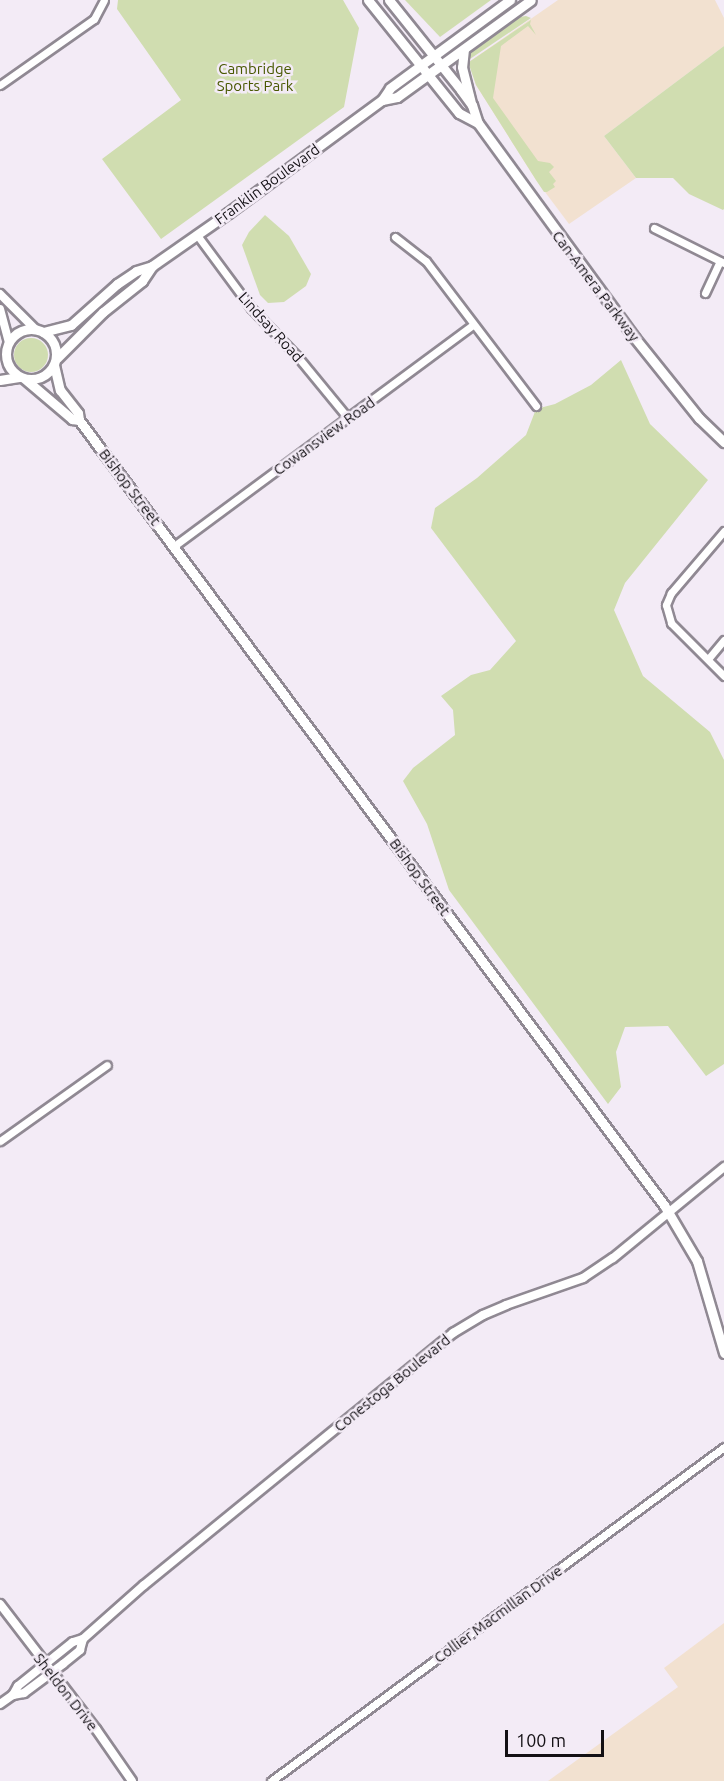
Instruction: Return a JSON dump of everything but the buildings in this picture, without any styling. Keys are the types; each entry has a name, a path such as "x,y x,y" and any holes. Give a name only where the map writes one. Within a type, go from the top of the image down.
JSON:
{"main road":[{"name":"Can-Amera Parkway","path":"368,0 422,64 459,113 478,123"},
{"name":"Can-Amera Parkway","path":"389,0 472,105 478,123 640,345 699,418 724,442"},
{"name":"Franklin Boulevard","path":"39,330 71,325 117,285 136,271 152,266 197,235 382,100 390,88 510,0"},
{"name":"Franklin Boulevard","path":"382,100 398,98 531,0"},
{"path":"464,49 462,68 472,105"},
{"name":"Franklin Boulevard","path":"56,362 103,312 142,281 152,266"},
{"path":"0,380 42,378 56,362 54,343 39,330 25,330 5,347 8,364 22,378"},
{"name":"Bishop Street","path":"56,362 60,390 78,413 79,420 669,1213 697,1261 724,1353"},
{"name":"Bishop Street","path":"22,378 72,419 79,420"}],"street":[{"path":"0,85 94,19 104,0"},
{"path":"654,228 722,262 705,292"},
{"name":"Lindsay Road","path":"197,235 251,308 297,356 348,418"},
{"path":"395,237 426,261 536,406"},
{"path":"0,294 39,330"},
{"path":"0,309 5,347"},
{"name":"Cowansview Road","path":"174,546 473,325"},
{"path":"724,531 671,593 666,605 671,623 724,676"},
{"path":"708,660 724,640"},
{"path":"0,1141 107,1065"},
{"name":"Conestoga Boulevard","path":"13,1695 18,1686 73,1642 83,1640 144,1585 453,1333 483,1315 506,1305 583,1278 613,1258 724,1167"},
{"name":"Collier Macmillan Drive","path":"271,1781 724,1447"},
{"name":"Sheldon Drive","path":"0,1604 132,1781"},
{"name":"Conestoga Boulevard","path":"0,1704 13,1695 24,1693 52,1673 80,1650 83,1640"}],"shaded area":[{"path":"558,0 715,0 724,18 724,46 604,136 636,178 569,224 536,180 476,85 469,62"},
{"path":"724,1623 724,1781 548,1781 678,1687 664,1668"}],"green space":[{"name":"Cambridge Sports Park","path":"118,0 343,0 359,28 344,107 161,239 102,159 181,100 117,9"},
{"path":"405,0 491,0 440,37"},
{"path":"520,17 531,18 467,61 465,58 469,52"},
{"path":"531,20 530,24 536,35 528,26 501,46 493,98 538,161 550,163 554,167 549,172 556,181 553,184 555,187 547,192 544,192 536,180 476,85 469,65 469,62"},
{"path":"724,46 723,210 689,194 673,178 636,178 604,136"},
{"path":"265,215 289,236 311,274 306,286 284,302 268,303 260,295 242,245 249,232"},
{"path":"31,338 43,343 48,355 43,367 31,372 19,367 14,355 19,343"},
{"path":"621,360 650,424 708,480 625,583 614,610 643,676 710,732 724,760 724,1064 706,1076 668,1026 625,1027 616,1052 621,1087 608,1104 449,890 427,824 403,781 413,768 455,735 453,710 441,696 471,675 490,670 516,641 431,528 435,508 477,478 526,435 536,409 555,404 591,385"}]}
